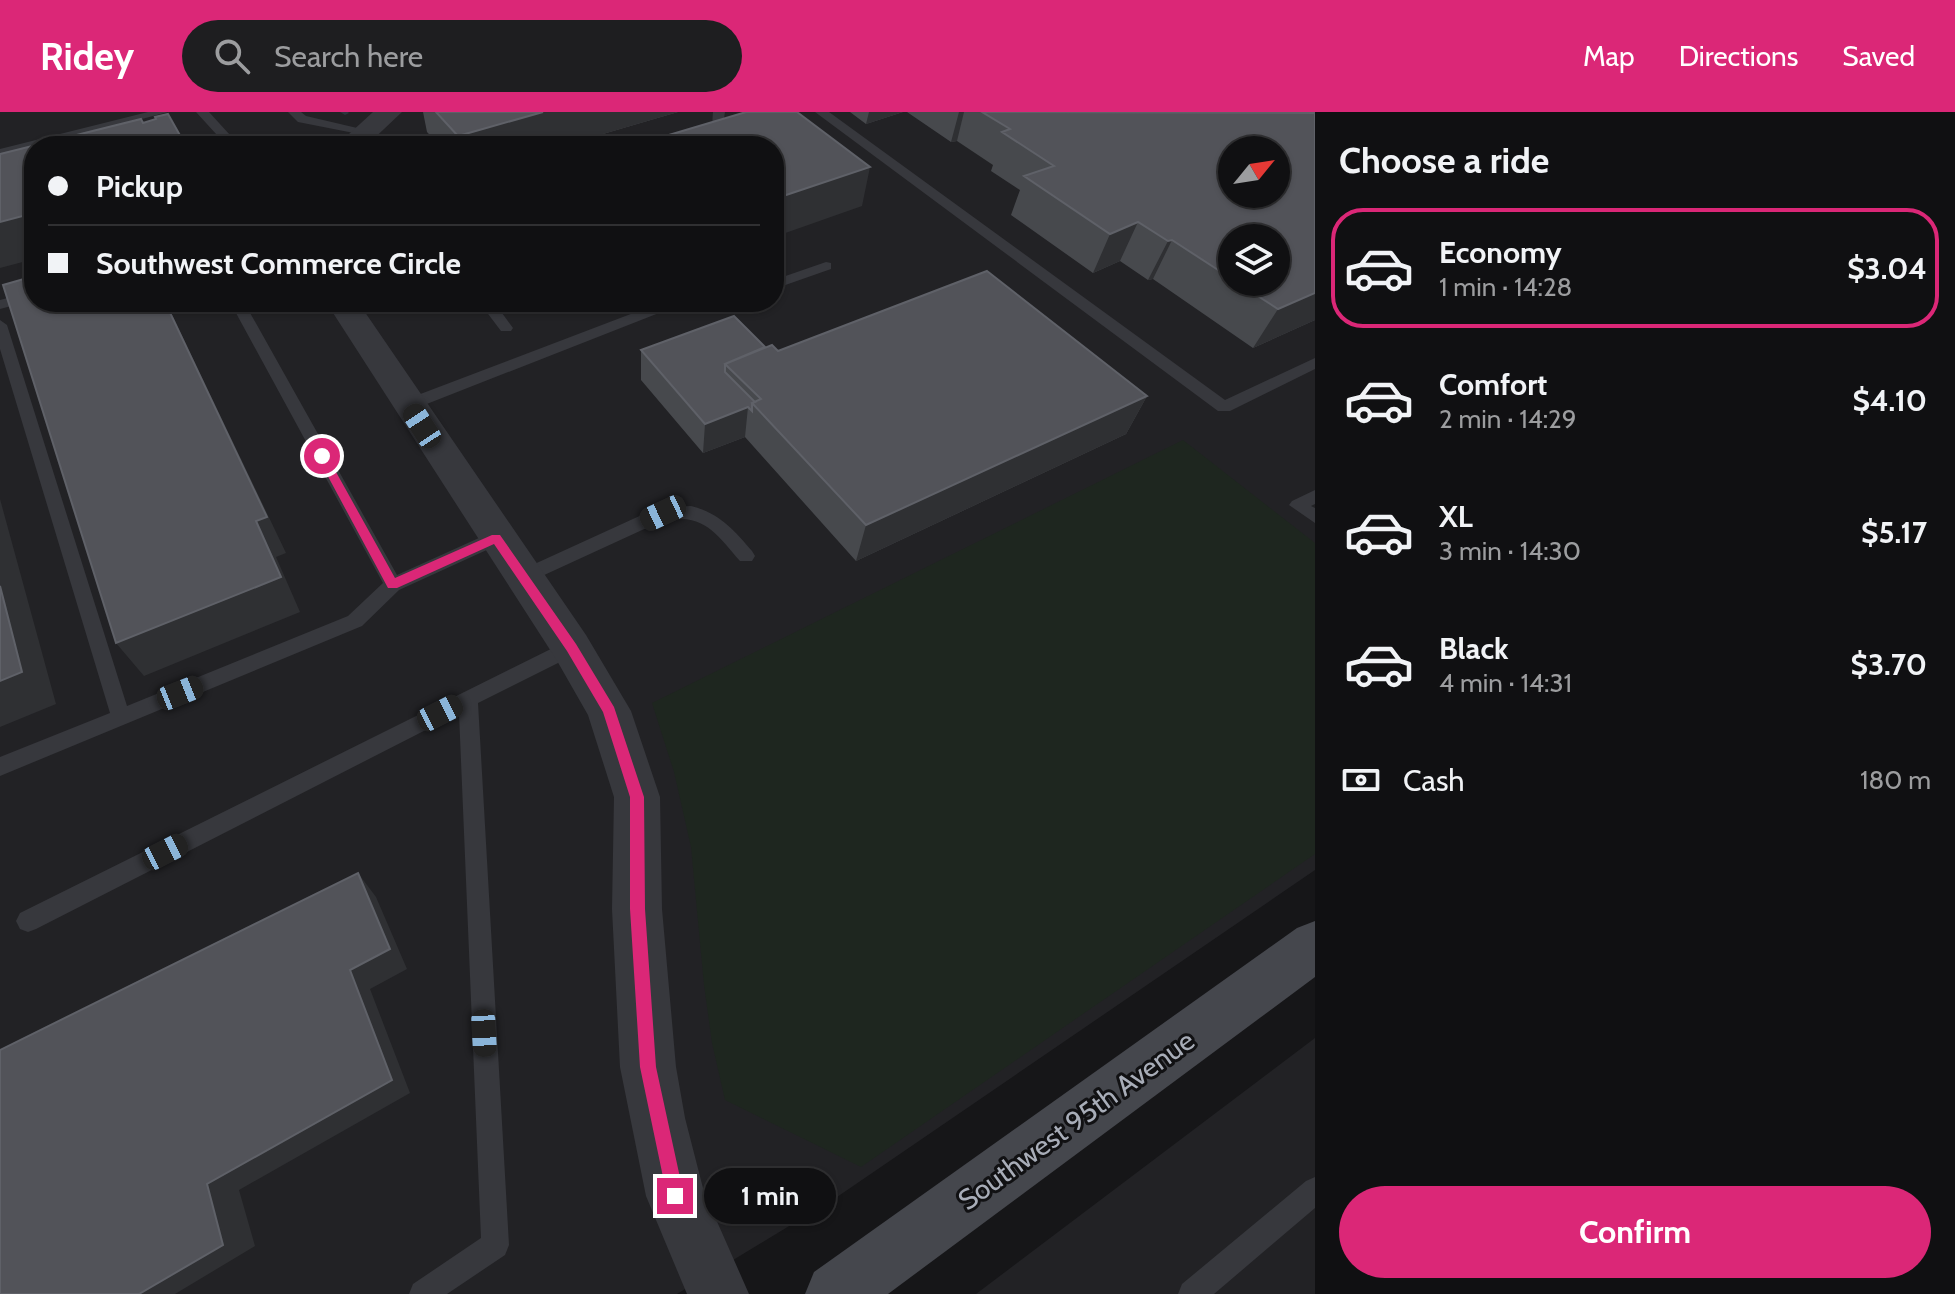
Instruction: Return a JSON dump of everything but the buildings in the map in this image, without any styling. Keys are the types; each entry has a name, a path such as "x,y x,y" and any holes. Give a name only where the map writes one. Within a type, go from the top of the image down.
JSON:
{"main road":[{"name":"Southwest 95th Avenue","path":"836,1294 1315,946"}],"street":[{"path":"361,136 389,112"},
{"path":"348,312 571,647 609,711 637,797 637,909 648,1067 675,1196 718,1294"}],"lane":[{"path":"67,136 162,112"},
{"path":"202,112 225,136"},
{"path":"294,112 302,119 349,136"},
{"path":"691,136 718,128 719,112"},
{"path":"821,112 1224,407 1315,363"},
{"path":"0,153 24,147"},
{"path":"784,281 826,266"},
{"path":"0,305 24,298"},
{"path":"243,312 393,585"},
{"path":"494,312 506,328"},
{"path":"408,405 649,312"},
{"path":"0,325 121,717"},
{"path":"1315,496 1298,505 1315,517"},
{"path":"523,577 663,513 687,509 710,517 746,556"},
{"path":"0,767 355,621 393,585 496,538"},
{"path":"28,921 571,647"},
{"path":"423,1294 495,1245 468,699"},
{"path":"1192,1294 1315,1190"}],"shaded area":[{"path":"0,112 1315,112 1315,870 837,1197 677,1294 0,1294"},
{"path":"1183,440 1315,543 1315,854 861,1167 725,1100 712,1043 704,985 691,847 674,772 652,703"},
{"path":"1315,1038 1315,1294 976,1294"}],"route":[{"path":"322,456 393,585 496,538 571,647 609,711 637,797 637,909 644,1025 657,1118 675,1196"}]}
